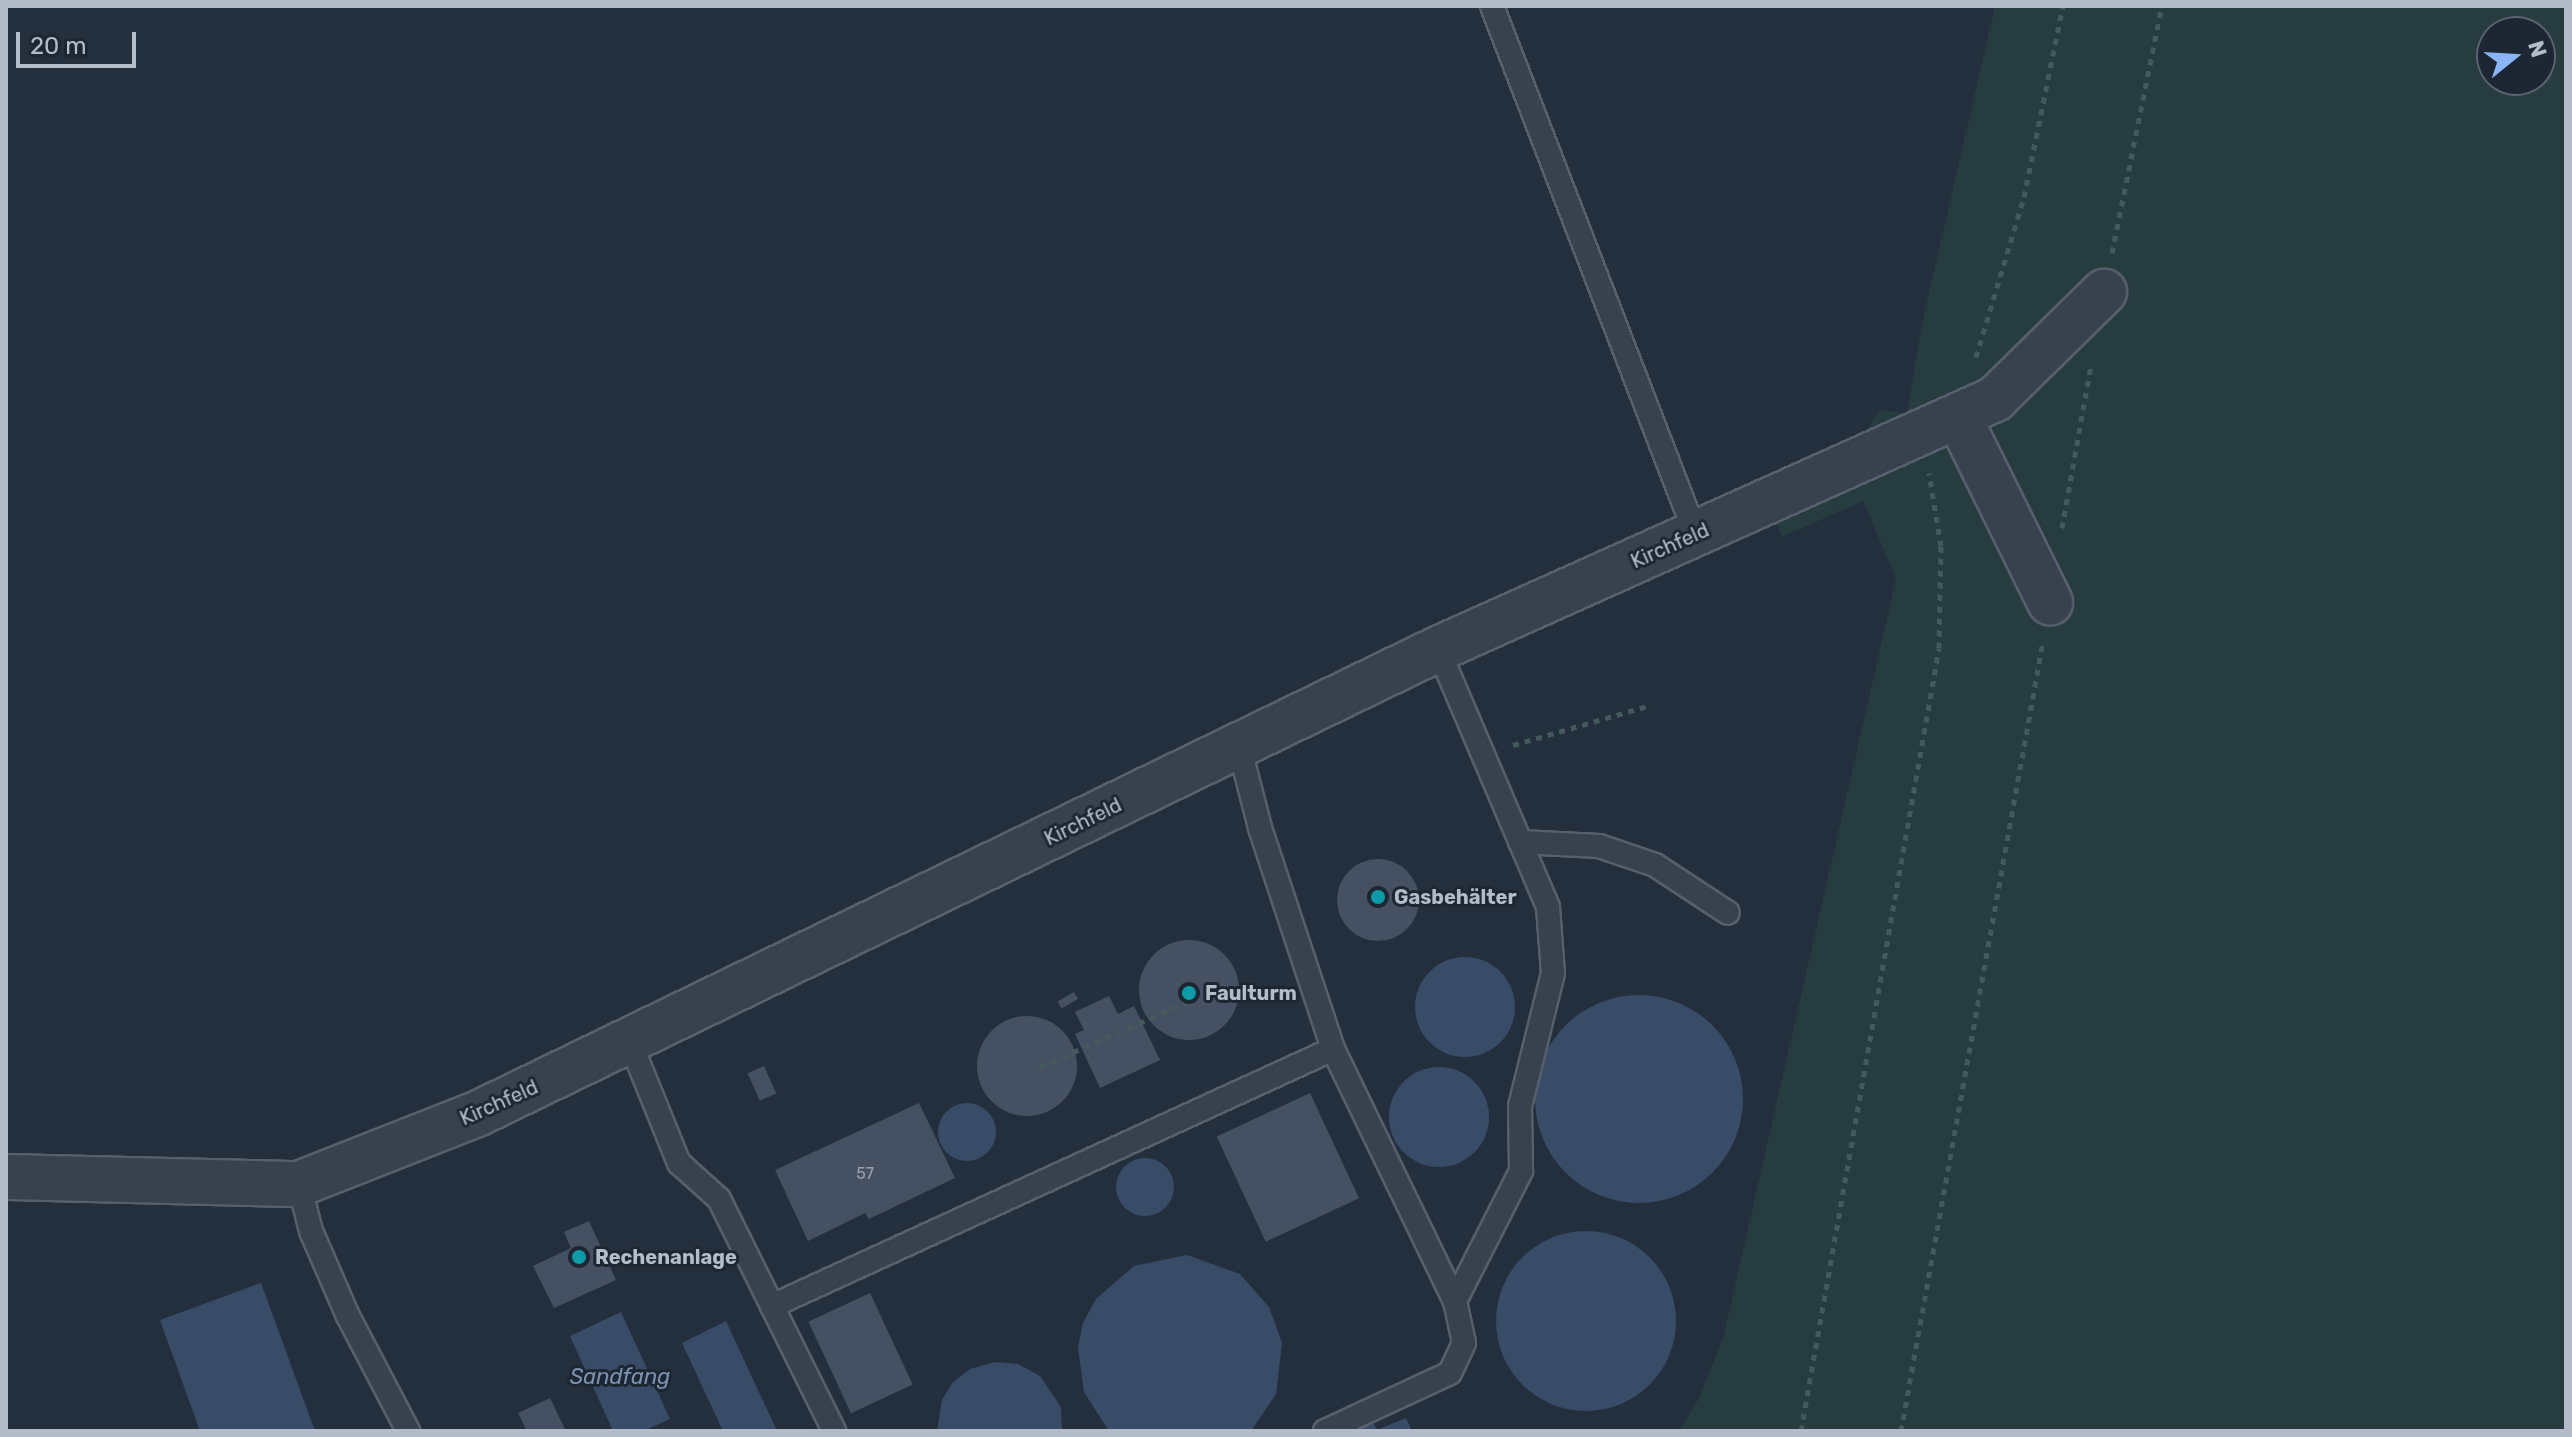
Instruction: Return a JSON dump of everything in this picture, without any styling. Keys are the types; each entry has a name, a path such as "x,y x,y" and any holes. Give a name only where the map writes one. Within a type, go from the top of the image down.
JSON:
{"street":[{"name":"Kirchfeld","path":"6,1177 299,1184 479,1113 1438,649 1995,399 2104,292"},
{"path":"1958,416 2050,602"}],"lane":[{"path":"1492,6 1696,535"},
{"path":"1438,649 1548,907 1553,973 1520,1106 1521,1171 1455,1301"},
{"path":"1239,746 1260,828 1333,1049 1455,1301 1464,1343 1450,1373 1325,1431"},
{"path":"1520,842 1599,846 1655,865 1728,913"},
{"path":"630,1042 679,1163 719,1199 834,1431"},
{"path":"772,1306 1333,1049"},
{"path":"299,1184 311,1231 348,1316 408,1431"}],"path":[{"path":"1801,1431 1939,648 1941,546 1929,474 1958,416 2024,197 2063,6"},
{"path":"2104,292 2162,6"},
{"path":"2060,540 2093,354"},
{"path":"1901,1431 2050,602"},
{"path":"1482,755 1651,705"},
{"path":"1040,1067 1209,992"}],"green space":[{"path":"1995,6 2566,6 2566,1431 1679,1431 1698,1400 1723,1338 1896,579 1863,501 1782,537 1760,484 1863,435 1880,410 1907,413 1922,323"}],"water":[{"path":"1465,957 1484,960 1501,971 1512,988 1515,1007 1512,1026 1501,1043 1484,1054 1465,1057 1446,1054 1429,1043 1418,1026 1415,1007 1418,988 1429,971 1446,960"},
{"path":"1639,995 1679,1003 1713,1025 1735,1059 1743,1099 1735,1139 1713,1173 1679,1195 1639,1203 1599,1195 1565,1173 1543,1139 1535,1099 1543,1059 1565,1025 1599,1003"},
{"path":"1439,1067 1458,1070 1475,1081 1486,1098 1489,1117 1486,1136 1475,1153 1458,1164 1439,1167 1420,1164 1403,1153 1392,1136 1389,1117 1392,1098 1403,1081 1420,1070"},
{"path":"967,1103 988,1111 996,1132 988,1153 967,1161 946,1153 938,1132 946,1111"},
{"path":"1145,1158 1166,1166 1174,1187 1166,1208 1145,1216 1124,1208 1116,1187 1124,1166"},
{"path":"1586,1231 1620,1238 1650,1257 1669,1287 1676,1321 1669,1355 1650,1385 1620,1404 1586,1411 1552,1404 1522,1385 1503,1355 1496,1321 1503,1287 1522,1257 1552,1238"},
{"path":"1187,1255 1240,1274 1269,1307 1282,1343 1276,1394 1251,1431 1109,1431 1084,1392 1078,1347 1083,1323 1096,1299 1134,1266"},
{"path":"261,1283 315,1431 200,1431 160,1320"},
{"name":"Sandfang","path":"621,1312 670,1419 643,1431 613,1431 570,1336"},
{"path":"726,1321 777,1431 723,1431 682,1343"},
{"path":"995,1362 1018,1364 1040,1376 1061,1407 1062,1431 937,1431 942,1400 952,1383 970,1369"},
{"path":"1406,1418 1412,1431 1346,1431 1371,1419 1377,1430"}],"building":[{"name":"Gasbehälter","path":"1378,859 1394,862 1407,871 1416,884 1419,900 1416,916 1407,929 1394,938 1378,941 1362,938 1349,929 1340,916 1337,900 1340,884 1349,871 1362,862"},
{"name":"Faulturm","path":"1189,940 1208,944 1225,954 1235,971 1239,990 1235,1009 1225,1026 1208,1036 1189,1040 1170,1036 1153,1026 1143,1009 1139,990 1143,971 1153,954 1170,944"},
{"path":"1074,992 1078,999 1062,1008 1058,1001"},
{"path":"1109,996 1118,1014 1134,1006 1160,1060 1100,1088 1075,1034 1084,1030 1075,1012"},
{"path":"1027,1016 1046,1020 1063,1030 1073,1047 1077,1066 1073,1085 1063,1102 1046,1112 1027,1116 1008,1112 991,1102 981,1085 977,1066 981,1047 991,1030 1008,1020"},
{"path":"764,1066 776,1093 760,1101 748,1073"},
{"path":"1310,1093 1359,1198 1266,1242 1217,1137"},
{"path":"919,1103 955,1178 869,1219 865,1213 808,1241 775,1170"},
{"name":"Rechenanlage","path":"589,1221 616,1280 554,1308 533,1266 571,1248 564,1232"},
{"path":"870,1293 913,1385 851,1413 808,1322"},
{"path":"550,1398 566,1431 527,1431 518,1413"}],"place":[{"name":"Gasbehälter","path":"1378,897"},
{"name":"Faulturm","path":"1189,993"},
{"name":"Rechenanlage","path":"579,1257"}]}
